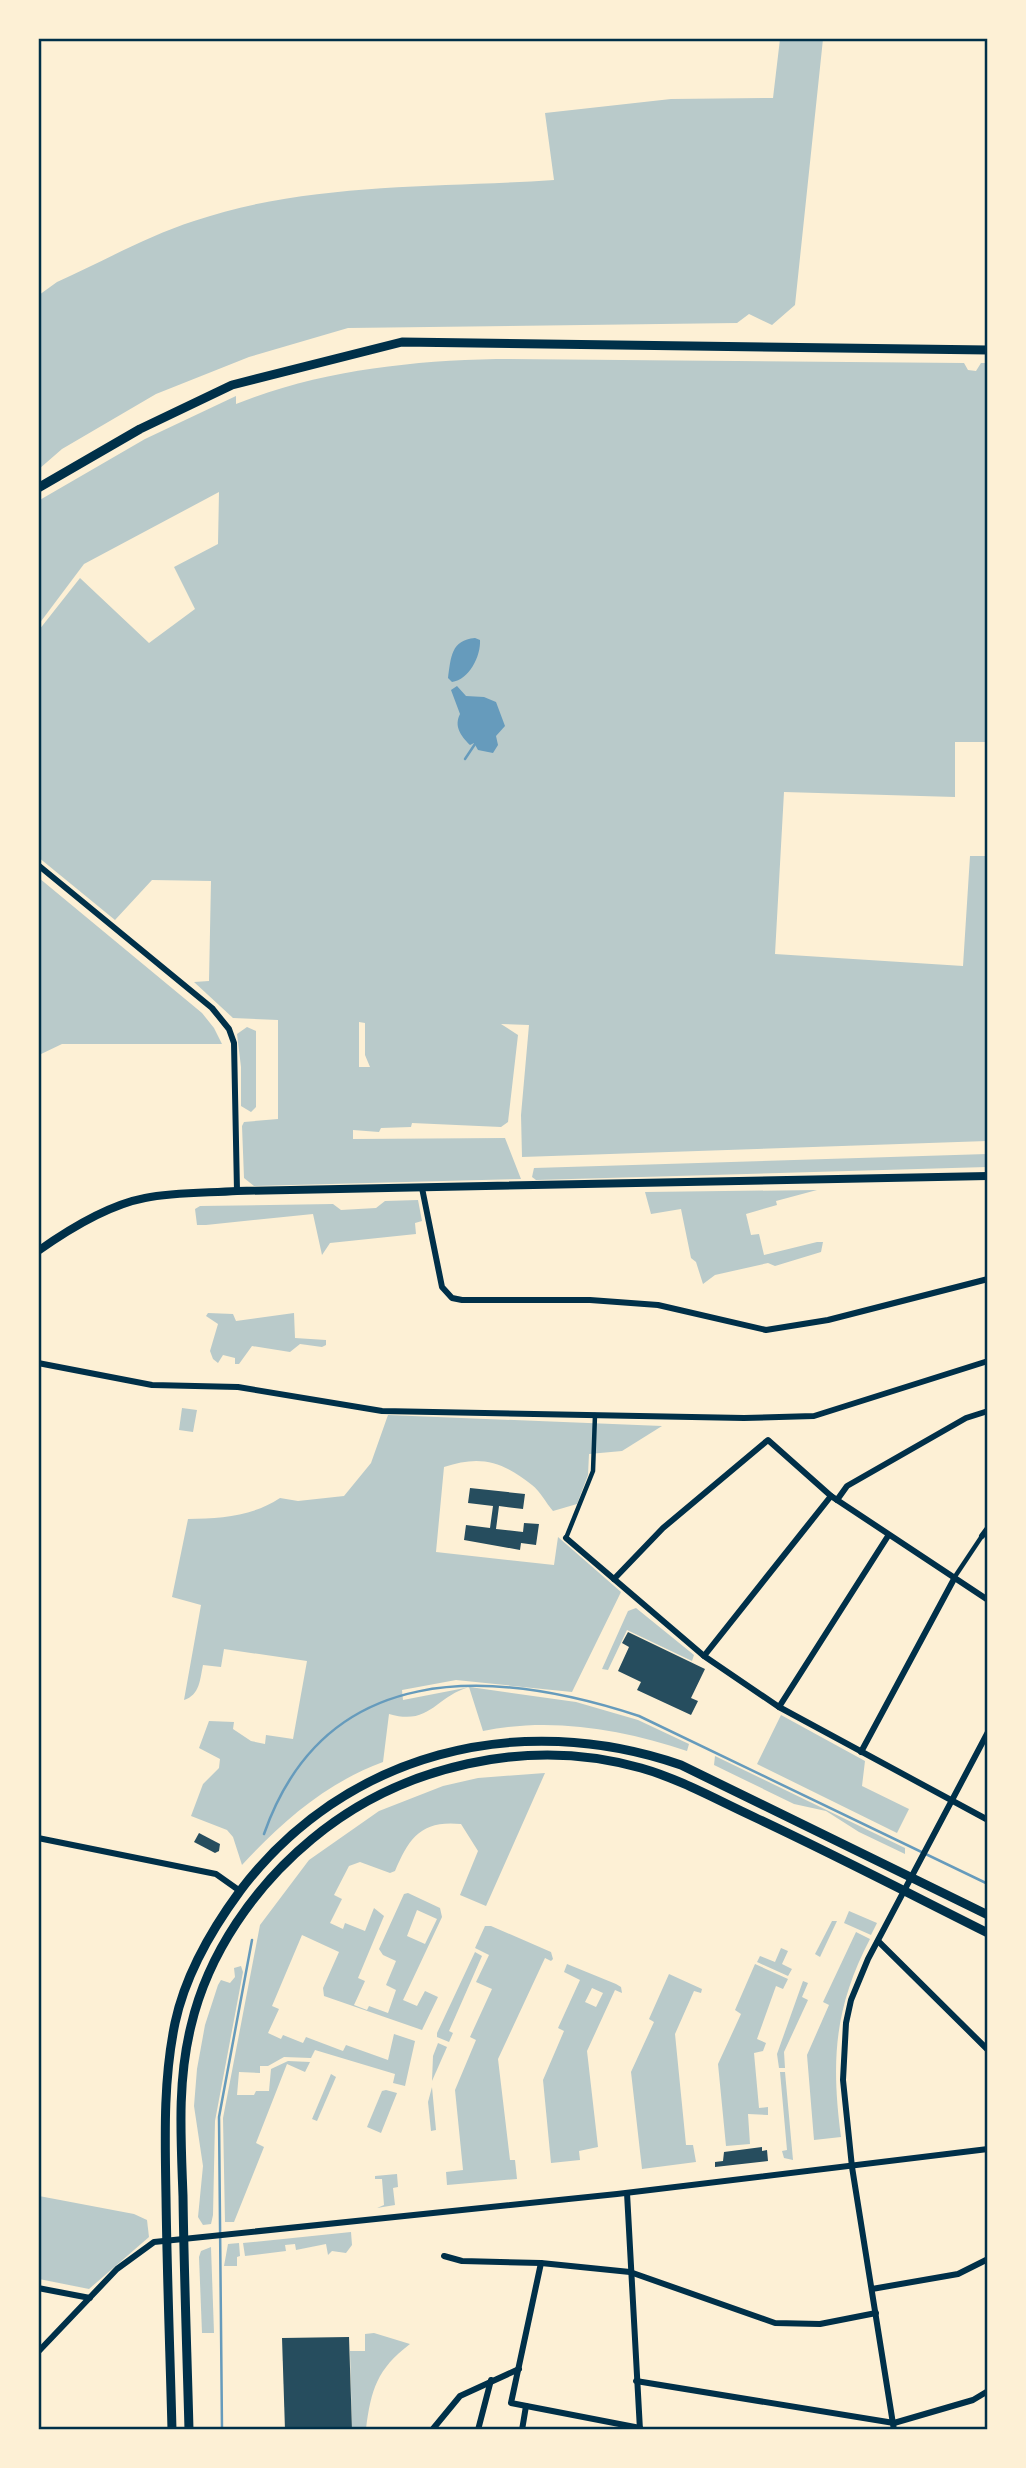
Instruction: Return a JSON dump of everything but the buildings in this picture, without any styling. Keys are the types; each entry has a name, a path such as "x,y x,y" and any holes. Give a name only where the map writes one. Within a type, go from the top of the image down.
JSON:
{"main road":[{"path":"38,488 140,429 232,385 402,342 988,350"},
{"path":"172,2430 164,2104 176,2019 210,1937 240,1891 281,1844 321,1810 385,1773 447,1752 497,1743 551,1740 599,1743 645,1752 681,1765 988,1915"},
{"path":"189,2430 181,2104 191,2023 224,1945 258,1894 292,1856 331,1823 403,1783 451,1768 499,1759 551,1756 597,1759 632,1766 675,1780 988,1933"}],"street":[{"path":"38,865 212,1008 229,1029 236,1056 237,1191"},
{"path":"38,1251 113,1209 144,1198 237,1191 988,1176"},
{"path":"422,1188 442,1287 452,1298 462,1300 590,1300 658,1305 766,1329 829,1320 988,1279"},
{"path":"38,1363 152,1385 238,1387 382,1411 771,1418 814,1416 988,1362"},
{"path":"704,1656 834,1498 847,1486 966,1418 988,1411"},
{"path":"595,1415 593,1471 566,1538 704,1656 779,1707 988,1819"},
{"path":"614,1579 663,1528 768,1440 834,1498 988,1600"},
{"path":"861,1752 954,1579 988,1528"},
{"path":"779,1707 888,1536"},
{"path":"894,2426 852,2167 843,2080 846,2023 859,1980 878,1941 988,1732"},
{"path":"38,1838 216,1874 240,1891"},
{"path":"878,1941 988,2050"},
{"path":"982,2044 988,2037"},
{"path":"38,2353 117,2269 154,2242 627,2193 988,2149"},
{"path":"541,2263 511,2403 640,2429 627,2193"},
{"path":"444,2256 461,2261 541,2263 631,2272 775,2323 820,2325 876,2313"},
{"path":"872,2289 958,2274 988,2259"},
{"path":"38,2288 90,2298"},
{"path":"432,2430 460,2396 519,2369"},
{"path":"478,2430 491,2380"},
{"path":"636,2381 894,2426 972,2400 988,2391"},
{"path":"522,2430 526,2406"}],"shaded area":[{"path":"780,39 823,39 795,305 772,325 749,314 737,323 348,328 249,357 156,394 62,449 39,469 39,295 57,282 159,234 238,208 327,193 554,180 545,113 671,99 773,98"},
{"path":"496,359 964,363 968,370 976,371 981,363 987,363 987,742 955,742 955,797 784,792 775,954 963,966 970,856 987,856 987,1141 522,1157 521,1115 529,1025 501,1024 518,1035 508,1122 501,1127 412,1123 411,1127 381,1128 379,1132 353,1130 353,1139 505,1138 521,1179 254,1186 244,1178 242,1126 244,1122 278,1119 278,1020 233,1018 194,982 209,981 211,881 152,880 115,920 38,857 39,630 80,578 149,643 195,609 174,567 218,544 219,492 84,564 39,624 38,501 145,439 236,396 236,404 299,383 397,365","holes":["359,1022 365,1023 365,1055 370,1067 359,1067"]},
{"path":"39,878 202,1013 222,1044 62,1044 39,1055"},
{"path":"247,1027 256,1031 256,1107 251,1112 241,1106 241,1067 237,1034"},
{"path":"987,1154 987,1167 536,1180 532,1177 534,1168"},
{"path":"817,1190 776,1201 777,1205 746,1214 751,1235 759,1234 764,1255 823,1242 821,1252 775,1266 768,1263 715,1275 703,1284 696,1262 691,1258 681,1209 651,1214 645,1192"},
{"path":"418,1200 422,1221 415,1223 416,1234 330,1243 322,1255 313,1214 197,1225 195,1209 200,1206 333,1204 341,1210 376,1208 385,1201"},
{"path":"208,1313 233,1314 236,1321 294,1313 295,1338 326,1340 326,1345 322,1347 300,1344 290,1352 252,1346 239,1364 235,1364 235,1358 223,1355 218,1363 210,1351 218,1324 206,1316"},
{"path":"182,1408 197,1410 193,1432 179,1430"},
{"path":"388,1415 662,1426 622,1451 589,1454 588,1475 577,1504 553,1511 535,1488 511,1470 480,1461 444,1467 436,1552 554,1565 558,1537 621,1592 572,1692 456,1680 402,1690 403,1700 468,1687 423,1713 403,1717 389,1714 383,1762 343,1781 306,1805 273,1833 242,1865 233,1837 227,1830 191,1816 203,1784 219,1768 220,1759 199,1748 209,1721 234,1722 233,1729 251,1741 265,1744 266,1735 293,1739 307,1661 224,1649 221,1667 203,1665 196,1690 184,1700 201,1605 172,1597 188,1519 247,1513 280,1498 298,1501 344,1496 371,1463"},
{"path":"636,1608 694,1655 692,1661 627,1630 608,1670 602,1669 628,1611"},
{"path":"469,1687 576,1702 638,1720 689,1744 687,1751 612,1731 560,1725 483,1731"},
{"path":"781,1715 865,1761 862,1786 909,1809 897,1833 757,1764"},
{"path":"715,1756 905,1848 905,1854 859,1832 826,1811 794,1804 714,1765"},
{"path":"545,1773 486,1906 460,1895 478,1851 461,1824 426,1828 411,1841 395,1871 390,1873 360,1862 349,1866 334,1895 342,1899 330,1923 343,1929 345,1923 365,1931 374,1908 384,1916 358,1978 365,1981 354,2005 367,2010 369,2006 388,2013 396,1990 386,1985 396,1961 383,1955 379,1949 404,1894 408,1893 440,1908 442,1917 403,2000 417,2006 425,1991 438,1997 422,2030 324,1996 323,1988 339,1952 302,1935 272,2006 279,2009 268,2033 281,2039 283,2035 303,2043 306,2037 343,2051 346,2045 388,2060 394,2034 415,2041 405,2086 393,2083 395,2074 315,2050 311,2058 284,2057 268,2066 260,2066 260,2073 239,2072 237,2095 254,2095 256,2091 269,2091 271,2069 288,2061 310,2062 305,2072 287,2064 256,2143 264,2147 234,2222 225,2222 223,2118 260,1925 309,1860 379,1811 443,1786 478,1778","holes":["417,1910 437,1919 425,1944 407,1936"]},
{"path":"849,1911 877,1923 871,1935 844,1923"},
{"path":"832,1921 837,1921 820,1957 815,1954"},
{"path":"485,1926 491,1926 551,1952 553,1959 551,1961 545,1958 498,2059 510,2160 515,2160 517,2179 447,2185 446,2172 463,2170 455,2090 476,2040 470,2037 492,1989 476,1982 489,1955 475,1948"},
{"path":"856,1932 870,1939 849,1988 838,2035 836,2084 841,2137 814,2140 807,2055 829,2005 823,2002"},
{"path":"781,1948 788,1951 782,1964 792,1969 788,1976 757,1962 760,1956 775,1962"},
{"path":"475,1952 482,1956 449,2031 453,2033 449,2042 437,2037 437,2033"},
{"path":"567,1964 616,1984 621,1987 622,1993 615,1990 587,2051 598,2147 579,2151 580,2160 551,2163 543,2080 564,2031 558,2028 580,1980 564,1972","holes":["592,1988 603,1993 596,2007 585,2002"]},
{"path":"755,1964 788,1979 783,1989 776,1986 757,2039 766,2043 763,2051 754,2053 759,2108 768,2107 768,2115 748,2114 750,2144 726,2146 718,2064 741,2014 735,2010"},
{"path":"241,1966 243,1972 215,2121 213,2215 211,2224 203,2225 198,2217 203,2166 194,2106 197,2069 205,2025 218,1985 221,1980 230,1983 235,1977 234,1968"},
{"path":"669,1974 702,1989 701,1993 694,1991 675,2034 686,2145 693,2145 696,2162 642,2169 631,2072 654,2022 649,2019"},
{"path":"803,1981 808,1983 802,1997 808,2000 784,2052 785,2068 779,2068 777,2054"},
{"path":"438,2043 447,2047 432,2081 433,2056"},
{"path":"780,2072 785,2072 793,2160 784,2158 782,2151 787,2150"},
{"path":"331,2074 336,2077 317,2121 312,2119"},
{"path":"432,2087 436,2130 431,2131 428,2102"},
{"path":"382,2091 397,2093 381,2133 367,2127"},
{"path":"397,2174 398,2187 393,2188 395,2205 377,2208 384,2205 382,2179 375,2179 375,2176"},
{"path":"39,2196 134,2214 147,2220 149,2237 89,2289 39,2279"},
{"path":"351,2232 352,2245 346,2253 332,2251 328,2255 326,2244 296,2250 295,2244 285,2245 286,2251 245,2256 243,2243"},
{"path":"239,2243 240,2256 237,2257 237,2266 224,2266 228,2244"},
{"path":"211,2247 214,2333 202,2333 199,2257 201,2251"},
{"path":"374,2333 410,2344 390,2362 377,2381 366,2429 352,2429 350,2351 365,2351 365,2334"}],"water":[{"path":"475,638 480,640 480,646 473,666 464,677 452,682 448,678 454,651 461,642"},
{"path":"457,686 466,696 484,697 496,702 505,726 496,736 498,745 493,753 478,750 474,743 470,745 461,734 458,726 460,714 451,690"}],"waterway":[{"path":"465,759 475,744"},
{"path":"264,1834 292,1777 327,1735 370,1707 418,1691 471,1686 526,1689 583,1700 639,1716 988,1884"},
{"path":"222,2430 219,2117 252,1940"}]}
